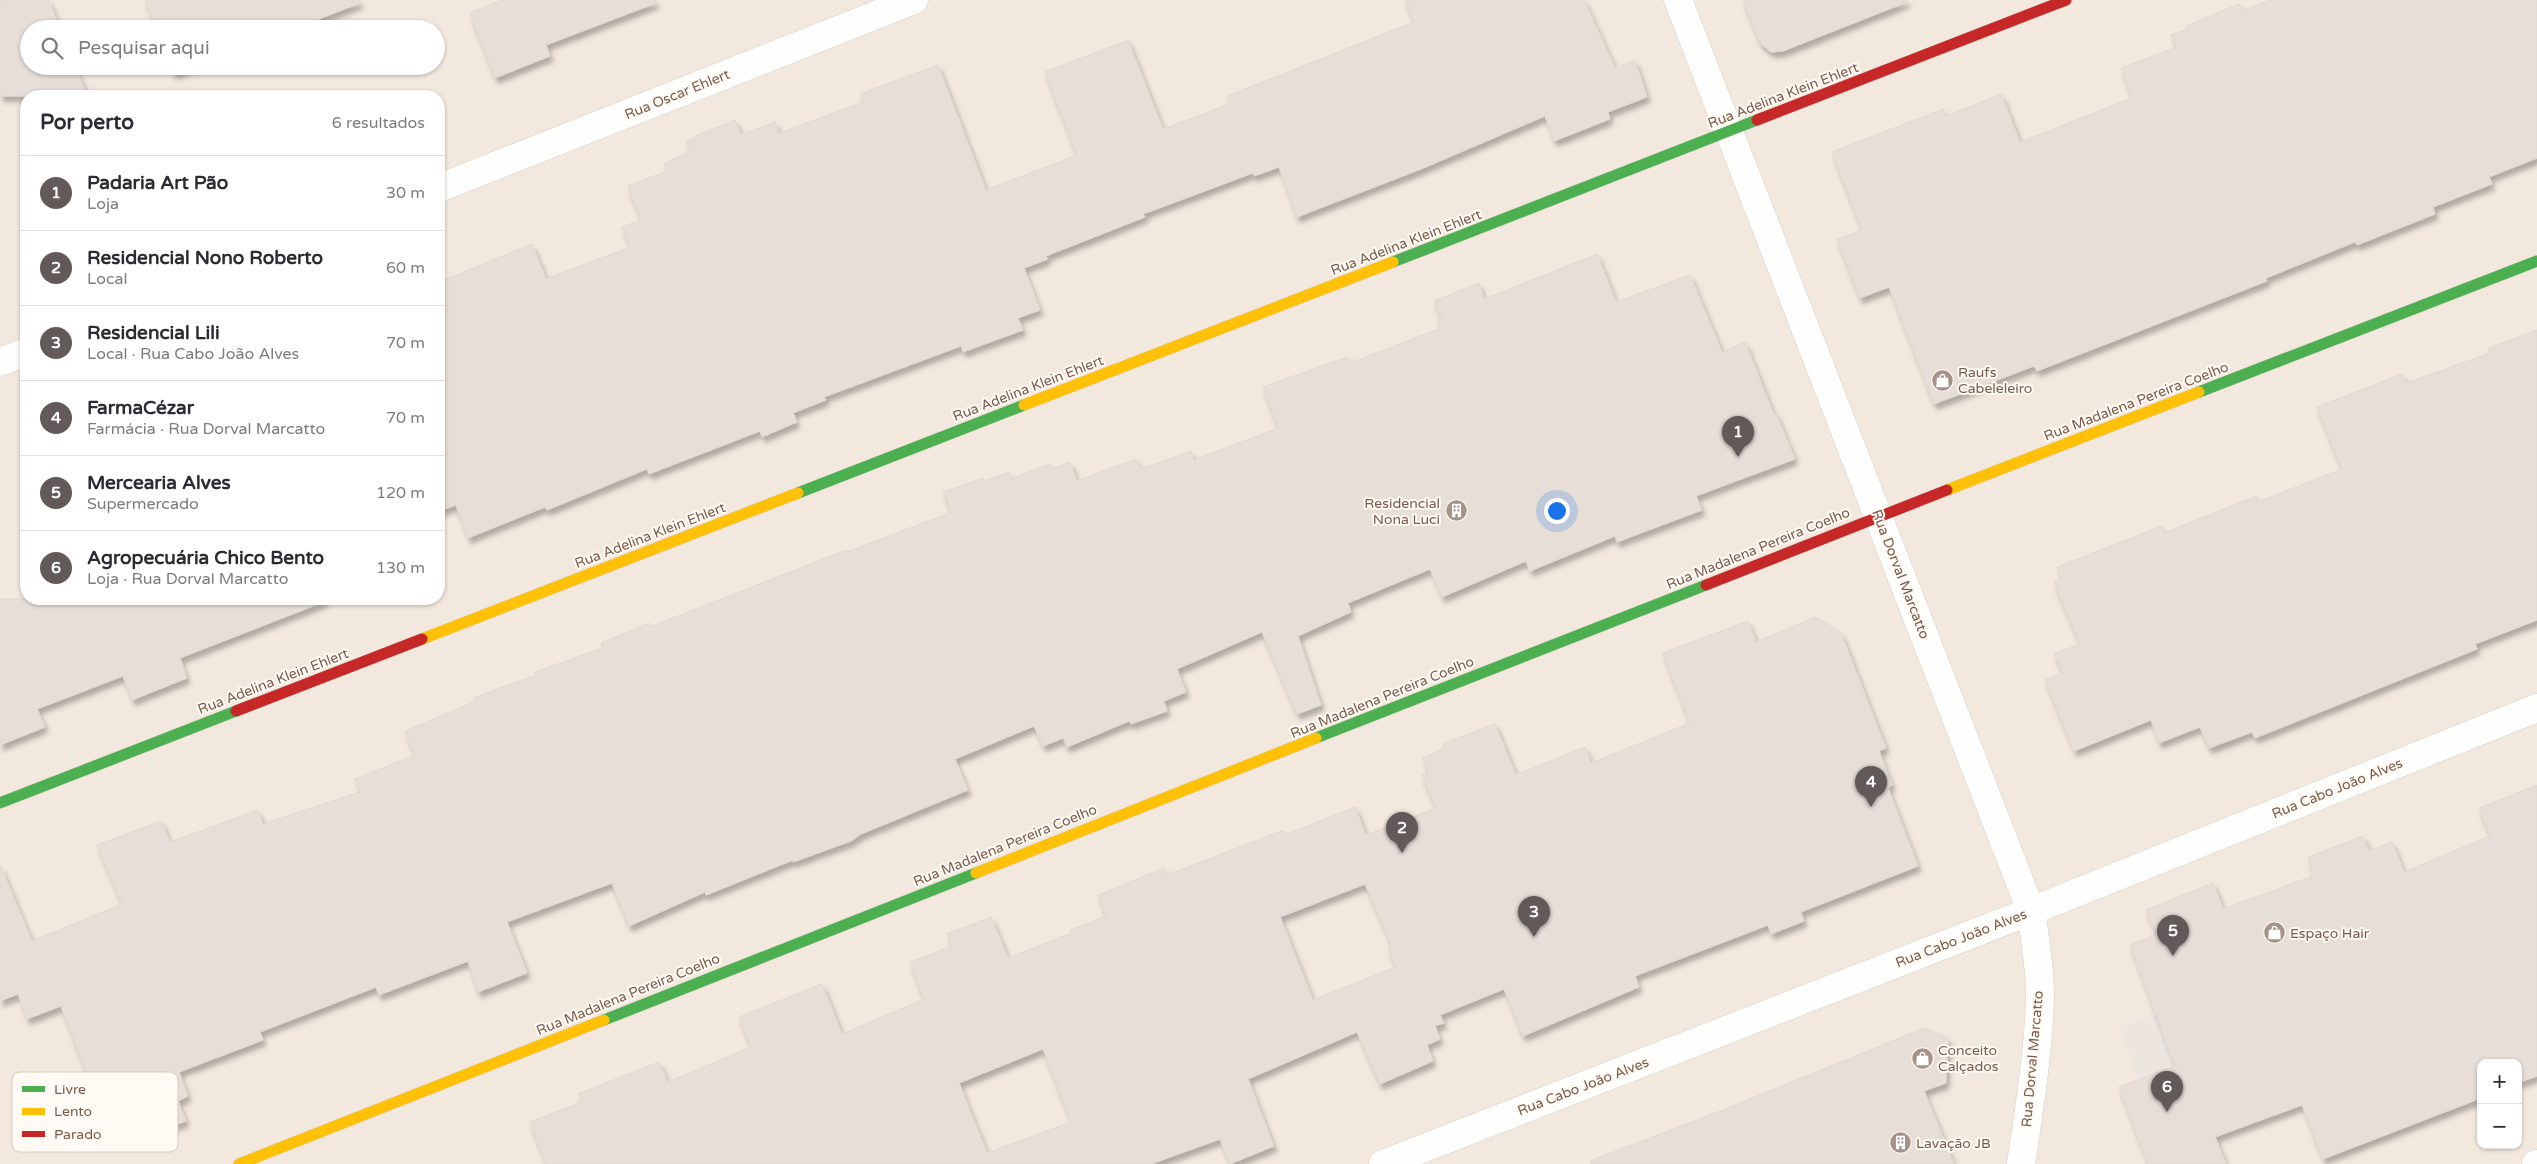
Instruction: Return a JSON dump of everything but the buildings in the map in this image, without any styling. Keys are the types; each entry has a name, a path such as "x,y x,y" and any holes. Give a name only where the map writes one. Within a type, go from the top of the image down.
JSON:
{"street":[{"name":"Rua Oscar Ehlert","path":"445,186 914,0"},
{"name":"Rua Dorval Marcatto","path":"1678,0 1731,132 2031,911 2038,960 2040,996 2030,1109 2021,1164"},
{"name":"Rua Adelina Klein Ehlert","path":"0,803 1731,132 2066,0"},
{"name":"Rua Madalena Pereira Coelho","path":"239,1164 1879,516 2537,261"},
{"path":"0,362 20,354"},
{"name":"Rua Cabo João Alves","path":"1382,1164 2031,911 2537,708"}],"shaded area":[{"path":"0,0 2537,0 2537,1164 0,1164"},
{"path":"2156,1015 2258,1035 2138,1080 2120,1027"}],"traffic: fast":[{"path":"1393,262 1757,120"},
{"path":"2199,392 2537,261"},
{"path":"798,493 1024,405"},
{"path":"1316,738 1706,585"},
{"path":"0,803 236,711"},
{"path":"604,1020 976,873"}],"traffic: slow":[{"path":"1024,405 1393,262"},
{"path":"1947,490 2199,392"},
{"path":"422,639 798,493"},
{"path":"976,873 1316,738"},
{"path":"239,1164 604,1020"}],"traffic: jam":[{"path":"1757,120 2066,0"},
{"path":"1706,585 1947,490"},
{"path":"236,711 422,639"}],"place":[{"name":"Raufs Cabeleleiro","path":"1942,380"},
{"name":"Padaria Art Pão","path":"1738,457"},
{"name":"Residencial Nona Luci","path":"1456,511"},
{"name":"FarmaCézar","path":"1871,807"},
{"name":"Residencial Nono Roberto","path":"1402,853"},
{"name":"Espaço Hair","path":"2274,933"},
{"name":"Residencial Lili","path":"1534,937"},
{"name":"Mercearia Alves","path":"2173,956"},
{"name":"Conceito Calçados","path":"1922,1058"},
{"name":"Agropecuária Chico Bento","path":"2167,1112"},
{"name":"Lavação JB","path":"1900,1143"}]}
